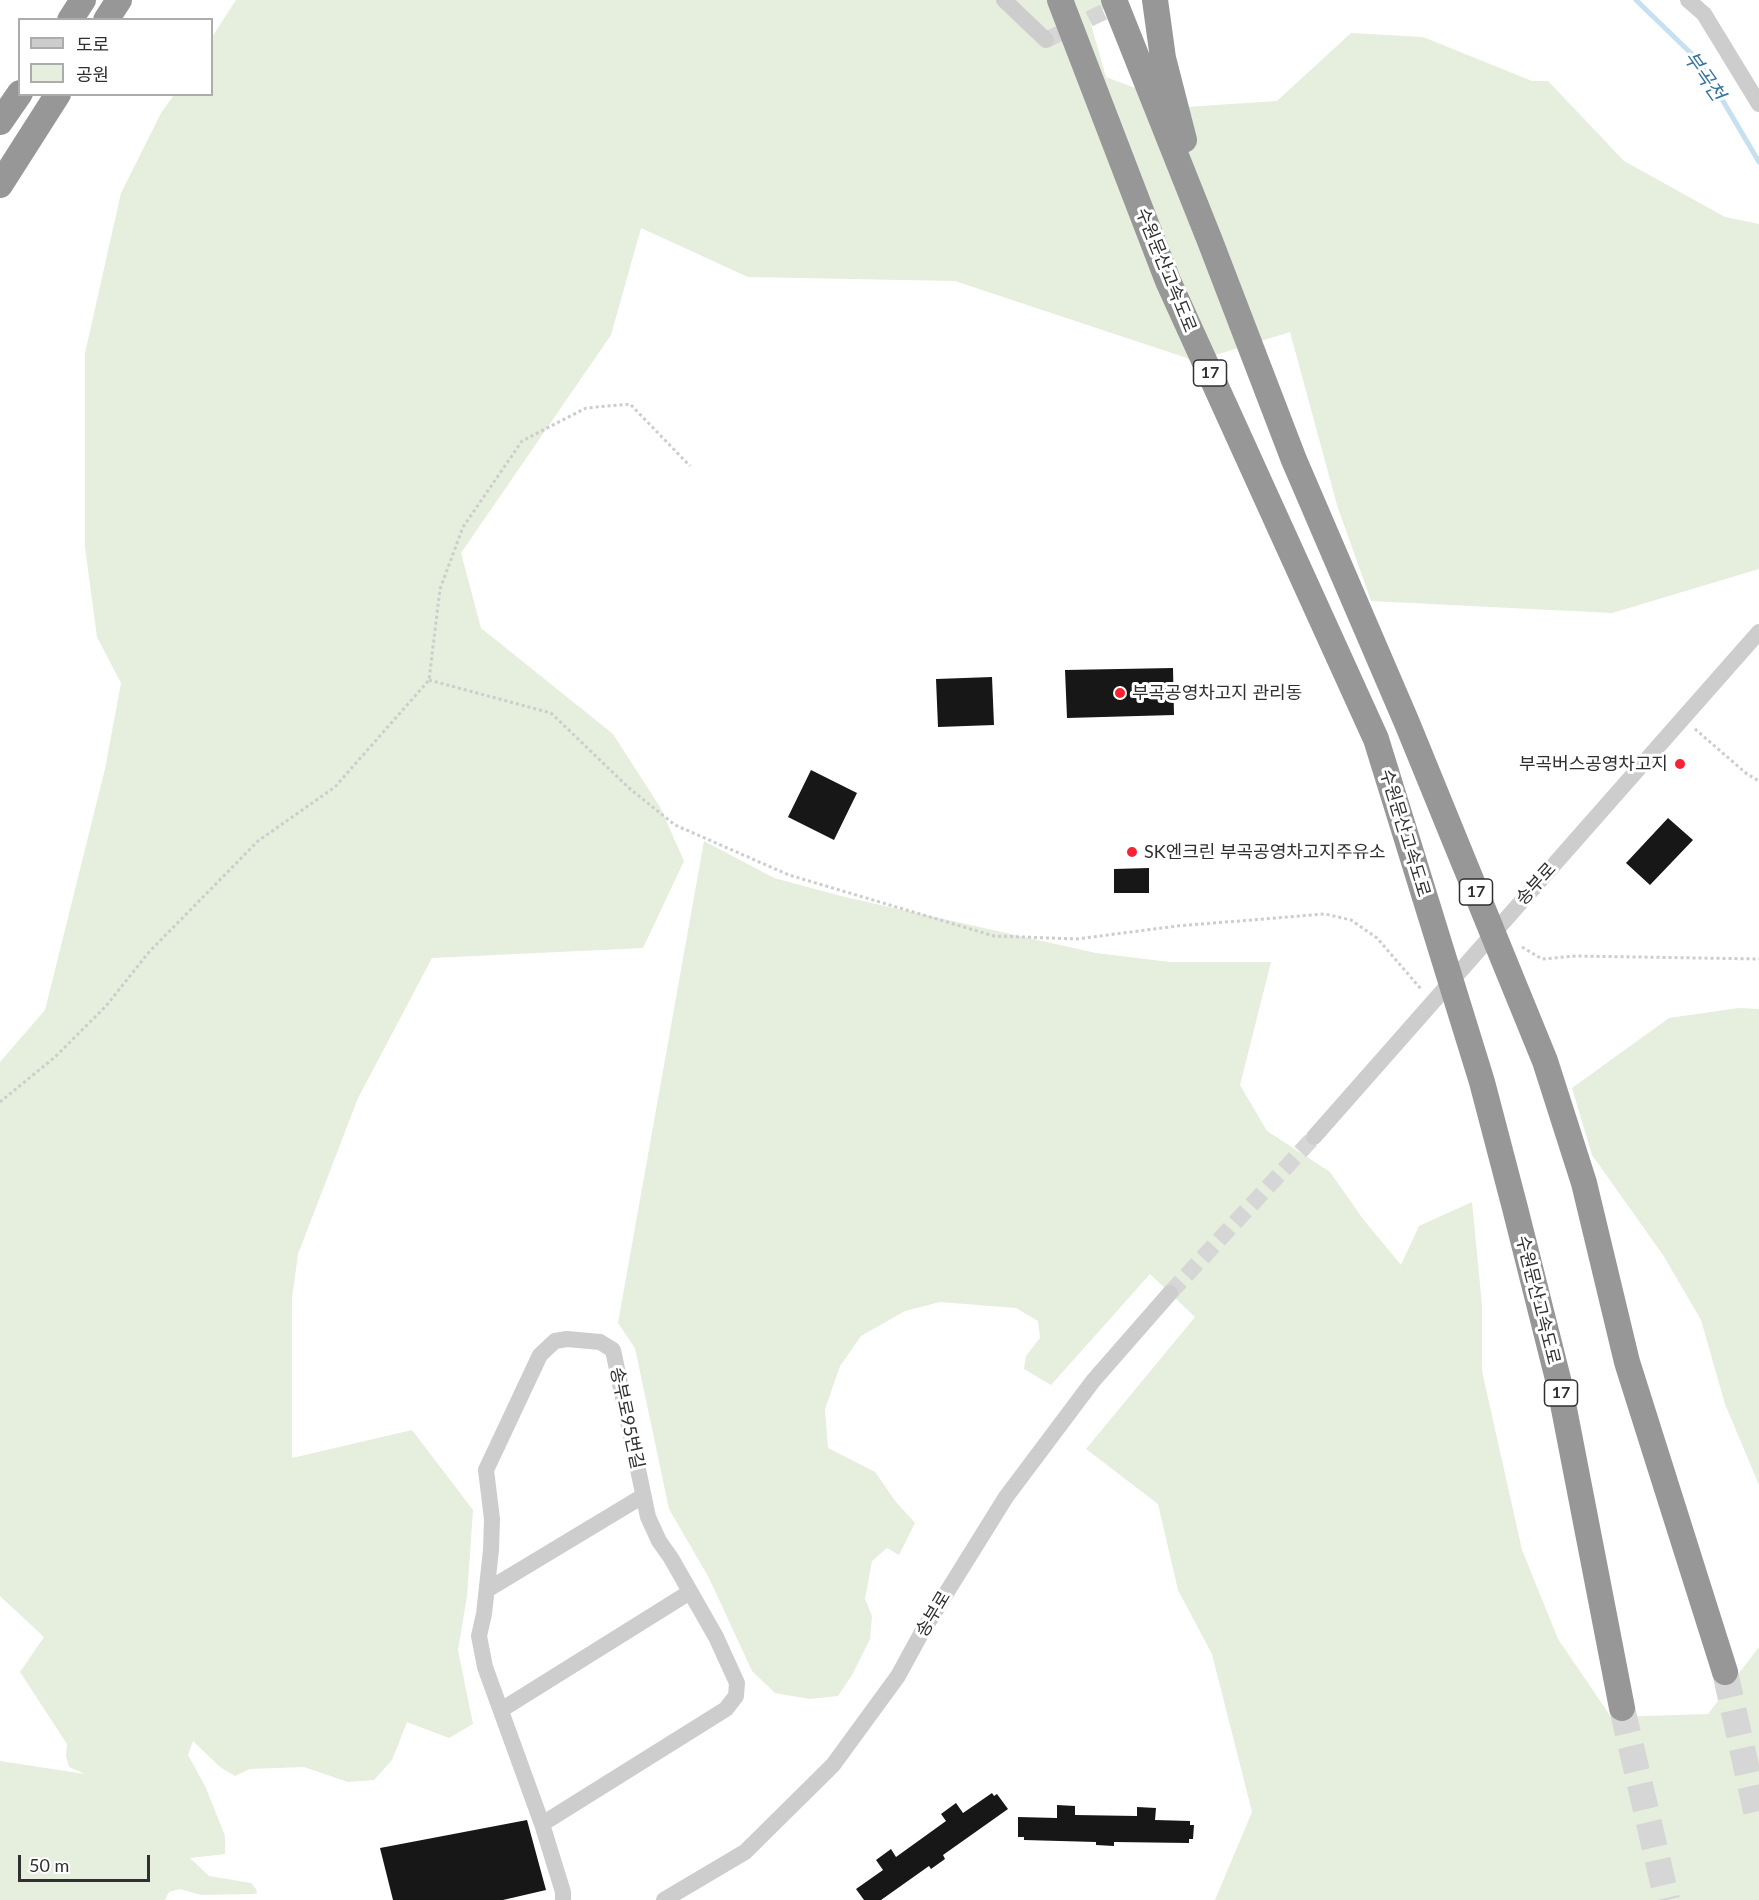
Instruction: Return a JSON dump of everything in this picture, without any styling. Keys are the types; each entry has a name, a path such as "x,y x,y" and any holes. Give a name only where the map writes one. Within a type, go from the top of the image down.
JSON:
{"highway":[{"path":"71,18 83,0"},
{"path":"107,18 119,0"},
{"name":"수원문산고속도로","path":"1060,0 1168,281 1376,739 1482,1082 1558,1383 1622,1708"},
{"name":"수원문산고속도로","path":"1114,0 1294,460 1407,723 1545,1061 1584,1183 1627,1362 1725,1672"},
{"path":"1155,0 1163,58 1210,242"},
{"path":"0,122 18,96"},
{"path":"0,185 57,96"}],"street":[{"path":"1004,0 1046,40"},
{"path":"1688,0 1704,14 1759,105"},
{"name":"송부로","path":"1314,1137 1759,632"},
{"name":"송부로","path":"664,1900 745,1852 833,1765 898,1676 922,1632 1006,1497 1093,1381 1170,1293"},
{"name":"송부로95번길","path":"542,1824 726,1709 736,1696 737,1683 716,1637 659,1541 648,1517 613,1350 600,1342 567,1339 555,1341 540,1355 486,1470 492,1519 487,1590 479,1636 485,1667 542,1824 563,1892 563,1900"},
{"path":"487,1590 643,1496"},
{"path":"501,1710 690,1592"}],"path":[{"path":"0,1102 55,1057 106,1006 149,952 258,841 335,787 429,680 440,589 463,527 522,441 586,408 630,404 690,465"},
{"path":"429,680 551,713 629,788 675,825 789,875 994,936 1077,939 1177,926 1325,914 1351,920 1377,938 1433,1001"},
{"path":"1683,717 1747,774 1759,781"},
{"path":"1497,928 1542,959 1564,959 1576,956 1759,959"}],"green space":[{"path":"236,0 1115,0 1090,21 1106,77 1186,107 1277,101 1351,33 1423,37 1532,81 1548,81 1624,161 1725,217 1759,224 1759,569 1612,613 1371,601 1337,505 1290,332 1196,361 955,281 748,277 641,228 611,335 461,553 481,628 613,734 660,807 684,861 643,948 432,958 358,1098 298,1254 292,1298 292,1458 412,1430 473,1510 467,1596 458,1650 473,1724 449,1738 407,1722 392,1760 374,1780 348,1782 304,1767 250,1769 235,1776 220,1767 193,1741 188,1755 206,1788 225,1836 225,1854 190,1858 209,1876 251,1883 256,1889 255,1894 201,1895 180,1889 169,1892 165,1900 0,1900 0,1761 85,1774 69,1767 66,1756 67,1744 20,1672 44,1637 0,1596 0,1062 45,1010 105,769 121,683 97,637 85,547 85,353 121,193 161,113 173,96 213,96 213,35"},
{"path":"704,841 774,878 845,897 1096,953 1170,962 1271,962 1240,1085 1267,1131 1330,1172 1363,1219 1401,1265 1419,1226 1472,1202 1482,1305 1482,1371 1522,1550 1558,1639 1611,1717 1708,1714 1759,1647 1759,1900 1215,1900 1252,1812 1212,1654 1178,1590 1158,1504 1086,1449 1195,1317 1150,1274 1051,1385 1024,1369 1026,1356 1040,1338 1038,1321 1016,1308 940,1302 905,1311 861,1336 840,1366 825,1409 828,1448 875,1472 896,1502 915,1523 899,1555 887,1548 872,1561 865,1599 872,1616 870,1639 852,1675 838,1696 810,1699 775,1693 752,1671 709,1578 669,1509 635,1348 618,1323"},
{"path":"1739,1008 1759,1009 1759,1485 1725,1404 1701,1320 1663,1255 1592,1155 1572,1088 1669,1018"}],"building":[{"name":"부곡공영차고지 관리동","path":"1173,668 1174,715 1067,718 1065,670"},
{"path":"992,677 994,725 938,727 936,679"},
{"path":"811,770 857,793 834,840 788,817"},
{"path":"1668,818 1693,840 1650,885 1626,863"},
{"path":"1149,868 1149,893 1114,893 1114,869"},
{"path":"992,1793 994,1796 997,1794 1008,1809 943,1855 945,1859 931,1869 929,1866 881,1900 864,1900 856,1889 883,1870 876,1860 891,1849 896,1857 946,1821 941,1814 956,1803 963,1813"},
{"path":"1057,1805 1075,1806 1075,1815 1137,1816 1137,1807 1156,1808 1155,1820 1190,1821 1190,1825 1194,1825 1193,1839 1189,1839 1189,1843 1114,1842 1114,1846 1096,1845 1096,1842 1024,1840 1024,1837 1018,1837 1018,1817 1057,1818"},
{"path":"527,1820 546,1890 503,1900 393,1900 380,1848"}],"waterway":[{"name":"부곡천","path":"1636,0 1700,62 1759,162"}],"tunnel":[{"path":"1046,40 1128,0"},
{"path":"1170,1293 1314,1137"},
{"path":"1725,1672 1759,1824"},
{"path":"1622,1708 1667,1900"}],"place":[{"name":"부곡공영차고지 관리동","path":"1120,693"},
{"name":"부곡버스공영차고지","path":"1680,764"},
{"name":"SK엔크린 부곡공영차고지주유소","path":"1132,852"}]}
